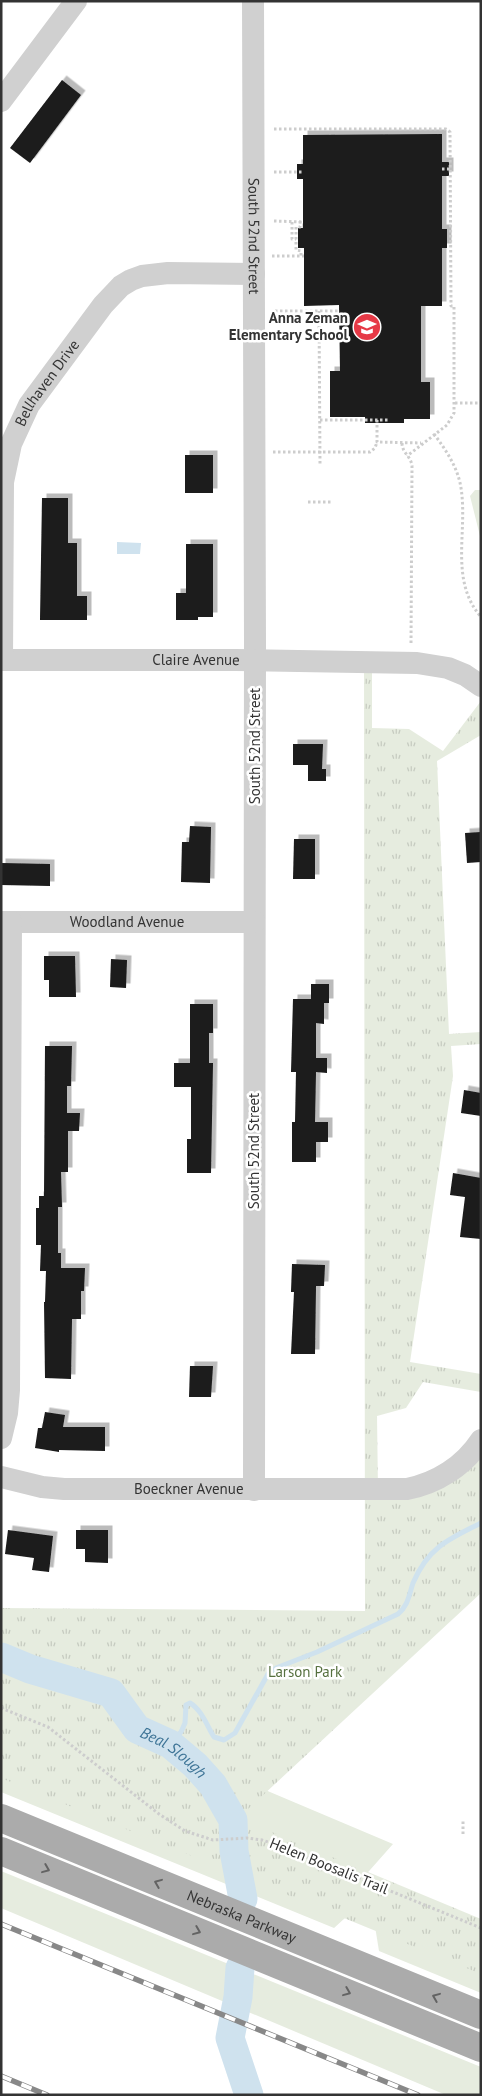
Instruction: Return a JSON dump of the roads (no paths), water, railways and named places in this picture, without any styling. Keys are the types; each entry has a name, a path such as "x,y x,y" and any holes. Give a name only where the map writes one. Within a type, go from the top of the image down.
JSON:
{"main road":[{"name":"Nebraska Parkway","path":"1,1818 481,2015"},
{"name":"Nebraska Parkway","path":"1,1851 481,2048"}],"street":[{"path":"1,101 76,1"},
{"name":"South 52nd Street","path":"253,1 255,660 254,1490"},
{"name":"Bellhaven Drive","path":"2,660 3,482 11,444 29,405 103,305 121,286 131,280 154,274 168,273 254,274"},
{"name":"Claire Avenue","path":"2,660 390,661 448,668 465,674 481,686"},
{"path":"1,1438 7,1413 8,1390 6,922"},
{"name":"Woodland Avenue","path":"6,922 254,922"},
{"name":"Boeckner Avenue","path":"1,1477 42,1487 64,1489 378,1490 413,1488 441,1477 458,1466 481,1440"}],"water":[{"path":"117,542 141,543 140,554 117,554"}],"waterway":[{"path":"170,1744 181,1732 185,1723 186,1705 190,1703 201,1714 214,1737 224,1740 235,1733 268,1674 276,1668 317,1652 398,1614 406,1604 419,1571 432,1553 449,1540 481,1523"},
{"name":"Beal Slough","path":"1,1657 30,1669 111,1693 137,1729 170,1744 195,1765 213,1785 233,1820 234,1851 243,1899"},
{"name":"Beal Slough","path":"240,1968 238,1997 230,2038 249,2095"}],"railway":[{"path":"1,1924 418,2095"},
{"path":"1,2076 47,2095"}],"place":[{"name":"Anna Zeman Elementary School","path":"367,327"}],"park label":[{"name":"Larson Park","path":"305,1672"}]}
